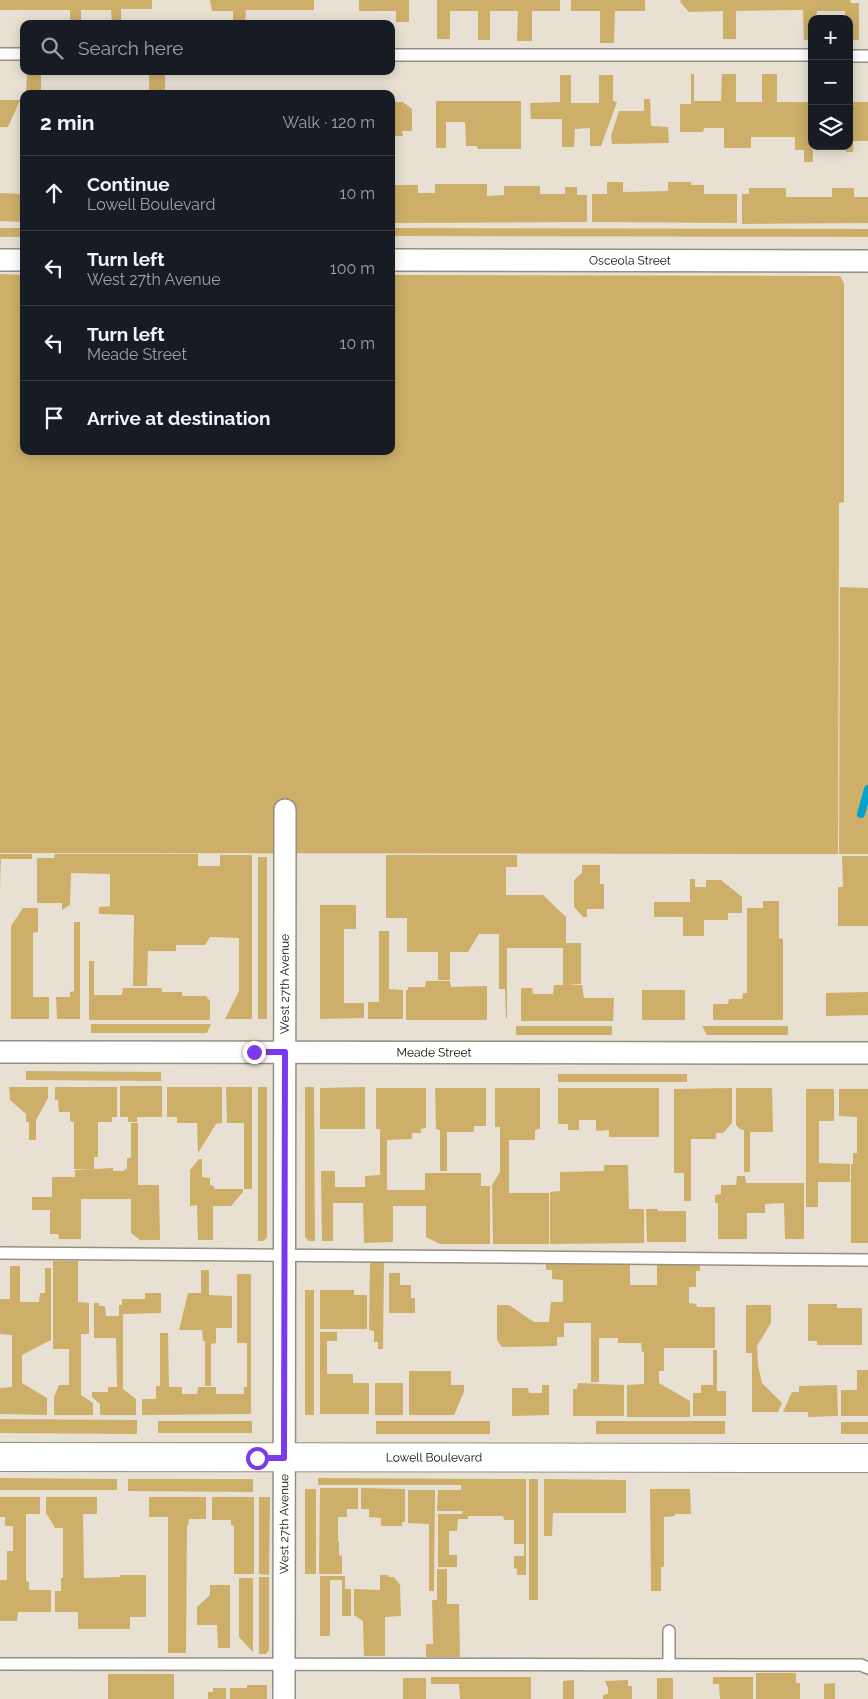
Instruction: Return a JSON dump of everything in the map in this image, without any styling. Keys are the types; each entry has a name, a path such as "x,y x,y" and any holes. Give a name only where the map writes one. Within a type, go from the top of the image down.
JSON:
{"street":[{"path":"0,260 20,260"},
{"name":"Osceola Street","path":"395,260 868,260"},
{"name":"West 27th Avenue","path":"284,1699 285,810"},
{"name":"Meade Street","path":"0,1052 868,1054"},
{"name":"Lowell Boulevard","path":"0,1458 868,1458"}],"lane":[{"path":"0,54 20,54"},
{"path":"395,55 808,56"},
{"path":"853,56 868,56"},
{"path":"0,1253 868,1260"},
{"path":"669,1631 669,1665"},
{"path":"0,1664 867,1666"}],"shaded area":[{"path":"0,0 152,0 152,9 121,9 121,20 112,20 111,10 81,10 81,20 70,20 70,10 0,10"},
{"path":"210,0 314,0 314,10 246,10 245,20 233,20 233,11 212,11"},
{"path":"359,0 409,0 409,22 396,22 396,11 359,11"},
{"path":"437,0 560,0 560,11 532,11 532,41 517,41 518,11 490,11 490,40 478,40 478,11 450,11 450,39 437,39"},
{"path":"571,0 645,0 645,11 615,11 614,43 600,43 600,11 571,11"},
{"path":"681,0 850,0 851,3 859,3 859,40 853,40 853,15 845,15 845,11 817,11 816,15 808,15 808,40 804,40 803,10 736,11 736,39 723,39 723,11 689,12 680,2"},
{"path":"691,74 694,74 694,101 721,101 722,74 736,74 736,102 762,102 762,74 777,74 777,102 808,102 808,150 813,150 813,162 804,162 804,150 795,150 795,137 751,137 751,148 724,148 724,128 704,128 703,132 680,132 680,104 691,104"},
{"path":"27,75 41,75 41,90 26,90"},
{"path":"149,75 165,75 165,90 149,90"},
{"path":"560,75 571,75 571,103 599,103 599,75 613,75 613,101 617,102 601,146 590,146 590,128 575,129 574,147 562,147 562,119 531,119 530,103 560,102"},
{"path":"644,99 650,99 651,126 668,127 669,143 612,144 611,136 619,111 644,111"},
{"path":"0,100 20,100 8,127 0,127"},
{"path":"436,101 521,101 521,149 478,149 477,146 466,146 465,122 446,122 446,148 436,148"},
{"path":"395,102 403,102 412,109 412,131 402,131 403,136 395,136"},
{"path":"853,102 868,102 868,141 853,141"},
{"path":"607,182 623,182 623,192 668,191 668,182 691,182 691,185 704,185 704,194 737,194 737,223 592,222 592,194 607,194"},
{"path":"435,184 487,184 487,196 504,195 504,186 540,186 540,194 565,194 565,187 577,187 577,195 587,195 587,222 395,223 395,185 418,185 418,193 435,193"},
{"path":"749,188 786,188 786,197 832,197 832,188 854,188 854,197 868,197 868,223 742,224 742,194 749,194"},
{"path":"0,193 20,194 20,222 0,221"},
{"path":"0,228 20,228 20,237 0,237"},
{"path":"395,228 868,229 868,237 395,236"},
{"path":"0,274 20,275 20,455 395,455 395,275 840,276 844,283 844,502 839,503 838,854 0,853"},
{"path":"840,587 868,588 868,854 839,854"},
{"path":"0,854 32,854 32,859 1,859 1,890"},
{"path":"55,854 198,854 198,866 220,866 220,855 252,855 252,1019 225,1019 239,991 239,938 210,937 205,945 176,945 176,951 148,951 147,986 133,986 134,915 99,914 99,907 110,906 110,874 71,873 70,905 62,910 62,903 37,903 37,858 54,858"},
{"path":"386,855 517,855 517,867 506,867 506,895 543,895 566,917 566,943 581,943 581,984 567,985 582,985 584,998 614,998 613,1021 521,1021 521,988 532,988 533,994 553,994 554,985 563,985 563,948 507,948 507,1018 505,989 499,989 499,934 479,934 468,952 450,952 450,980 438,980 438,952 407,952 407,918 386,918"},
{"path":"842,856 868,856 868,926 838,926 838,887 843,887"},
{"path":"258,857 267,857 267,1019 258,1019"},
{"path":"582,865 600,865 600,884 604,884 604,909 587,909 587,917 583,917 574,907 574,880 582,873"},
{"path":"690,879 695,879 695,887 706,887 706,880 721,880 742,897 742,913 728,913 728,920 704,920 704,936 683,936 683,917 654,917 654,902 690,902"},
{"path":"763,901 779,901 779,938 783,939 783,1020 713,1020 713,1004 728,1004 729,999 742,999 743,993 747,993 747,908 763,908"},
{"path":"320,905 356,905 356,929 344,929 344,1003 364,1003 364,1018 320,1019"},
{"path":"23,908 38,908 38,932 33,933 33,997 49,997 49,1019 11,1019 11,926"},
{"path":"74,922 80,922 80,1019 57,1019 56,997 70,997 70,992 74,991"},
{"path":"379,931 389,931 389,989 403,990 403,1019 368,1019 368,1002 379,1002"},
{"path":"89,961 94,961 94,995 122,995 123,988 162,988 162,992 182,992 182,996 206,996 210,1001 210,1020 89,1020"},
{"path":"426,981 450,981 451,987 487,986 487,1020 406,1020 406,990 408,990 408,987 425,987"},
{"path":"642,990 685,990 685,1020 642,1020"},
{"path":"868,992 868,1015 826,1016 826,993"},
{"path":"91,1024 211,1024 207,1033 91,1033"},
{"path":"516,1026 612,1026 612,1035 516,1035"},
{"path":"702,1026 788,1026 788,1035 707,1035"},
{"path":"26,1071 161,1072 161,1081 26,1080"},
{"path":"558,1074 687,1074 687,1082 558,1082"},
{"path":"120,1086 162,1086 162,1117 137,1117 137,1122 128,1122 128,1117 120,1117"},
{"path":"9,1087 48,1087 48,1098 36,1120 36,1140 29,1140 29,1122 26,1122 26,1114 10,1100"},
{"path":"55,1087 117,1087 117,1117 112,1117 112,1122 98,1122 98,1157 94,1157 94,1169 113,1168 113,1171 124,1171 127,1169 127,1158 131,1158 131,1123 138,1123 138,1185 159,1185 160,1240 140,1240 131,1233 131,1199 81,1199 81,1239 59,1239 58,1234 50,1234 50,1210 32,1210 32,1197 52,1197 52,1177 75,1177 75,1170 92,1169 74,1169 74,1122 70,1121 70,1112 59,1112 58,1100 55,1100"},
{"path":"167,1087 222,1087 222,1123 216,1124 198,1153 197,1123 177,1123 177,1117 167,1117"},
{"path":"226,1087 252,1087 252,1189 244,1189 244,1123 227,1123"},
{"path":"258,1087 267,1087 267,1238 263,1241 258,1241"},
{"path":"305,1087 314,1087 315,1241 309,1241 305,1237"},
{"path":"365,1087 365,1129 320,1129 320,1088"},
{"path":"376,1088 426,1088 426,1128 421,1129 421,1133 412,1133 412,1139 387,1140 387,1190 425,1190 425,1173 481,1173 481,1186 490,1186 490,1244 440,1244 426,1237 426,1206 393,1206 393,1242 364,1243 363,1203 333,1203 333,1241 322,1241 321,1171 335,1171 335,1187 365,1187 365,1176 380,1175 380,1129 376,1129"},
{"path":"435,1088 486,1088 486,1126 474,1126 474,1132 447,1132 447,1171 440,1171 440,1130 436,1129"},
{"path":"495,1088 540,1088 540,1129 535,1130 535,1140 509,1140 509,1193 549,1193 549,1244 493,1244 492,1185 500,1172 500,1127 495,1127"},
{"path":"558,1088 659,1088 659,1137 609,1137 609,1130 596,1131 596,1120 579,1120 579,1130 568,1130 568,1124 558,1124"},
{"path":"732,1088 732,1123 723,1133 716,1133 716,1139 691,1139 691,1201 684,1201 684,1173 674,1173 674,1089"},
{"path":"736,1088 772,1088 773,1132 750,1132 750,1172 744,1172 744,1130 736,1125"},
{"path":"806,1089 834,1089 834,1121 819,1121 819,1163 850,1164 850,1182 818,1182 818,1207 806,1207"},
{"path":"839,1089 868,1089 868,1243 851,1243 851,1164 853,1164 853,1153 857,1153 857,1117 839,1116"},
{"path":"199,1159 202,1159 202,1177 210,1178 210,1185 214,1186 214,1189 243,1189 243,1192 231,1206 213,1206 213,1240 198,1240 197,1205 190,1206 190,1170"},
{"path":"604,1165 628,1165 629,1209 644,1209 644,1243 550,1244 550,1192 560,1191 560,1172 604,1171"},
{"path":"737,1176 745,1176 746,1183 804,1183 804,1239 785,1239 784,1203 765,1204 765,1213 747,1213 747,1239 718,1239 718,1203 715,1203 715,1195 721,1194 721,1185 736,1185"},
{"path":"646,1209 686,1211 686,1242 647,1242"},
{"path":"546,1259 630,1260 630,1285 657,1285 657,1262 700,1262 700,1271 696,1271 696,1287 689,1287 689,1303 696,1304 697,1307 715,1307 715,1348 664,1348 664,1371 659,1371 659,1383 690,1401 690,1417 627,1417 627,1385 644,1384 644,1352 642,1352 641,1343 618,1343 618,1338 599,1338 599,1382 591,1382 591,1323 564,1323 564,1337 557,1337 557,1346 502,1347 497,1340 497,1305 509,1305 534,1322 549,1322 551,1302 563,1302 563,1280 552,1279 552,1270 546,1270"},
{"path":"53,1261 78,1261 78,1302 89,1303 89,1334 81,1334 81,1395 93,1403 93,1415 54,1415 54,1397 59,1385 69,1385 69,1349 53,1349"},
{"path":"370,1262 384,1262 383,1349 378,1349 378,1342 374,1342 374,1331 369,1330"},
{"path":"10,1266 20,1266 20,1302 39,1302 40,1293 45,1293 45,1268 51,1268 51,1340 22,1355 22,1383 47,1398 47,1415 0,1414 0,1388 12,1387 12,1335 0,1334 0,1299 10,1299"},
{"path":"201,1270 209,1270 209,1295 232,1296 232,1328 216,1328 216,1343 211,1344 211,1386 205,1386 205,1341 203,1341 202,1330 179,1330 188,1293 201,1293"},
{"path":"389,1273 400,1273 400,1285 411,1285 411,1298 415,1298 415,1313 389,1313"},
{"path":"237,1274 251,1274 251,1414 142,1415 142,1399 156,1399 156,1386 160,1386 160,1333 168,1333 169,1387 182,1387 182,1394 197,1394 198,1387 216,1387 216,1394 244,1394 244,1387 247,1387 247,1343 237,1343"},
{"path":"305,1290 314,1290 314,1415 305,1415"},
{"path":"320,1290 354,1290 354,1295 367,1295 367,1329 320,1329"},
{"path":"145,1293 161,1293 161,1313 123,1314 123,1389 136,1399 136,1415 100,1415 100,1404 92,1397 92,1392 108,1392 108,1387 117,1387 116,1338 94,1338 94,1303 99,1303 99,1306 105,1306 106,1316 119,1316 119,1305 122,1305 122,1299 145,1299"},
{"path":"808,1304 837,1304 837,1308 862,1308 862,1345 817,1345 817,1341 808,1341"},
{"path":"746,1305 771,1305 771,1323 757,1346 758,1365 762,1383 782,1403 778,1412 752,1412 752,1353 746,1353"},
{"path":"320,1332 337,1332 337,1341 327,1341 327,1374 353,1374 353,1383 369,1383 369,1414 320,1414"},
{"path":"713,1350 717,1350 717,1391 726,1391 726,1416 693,1416 693,1393 701,1393 701,1385 713,1385"},
{"path":"857,1370 868,1370 868,1416 841,1416 841,1390 857,1390"},
{"path":"409,1371 451,1371 451,1385 464,1385 464,1392 454,1415 409,1415"},
{"path":"375,1383 403,1383 403,1415 375,1415"},
{"path":"578,1383 624,1385 624,1416 573,1416 573,1389 577,1389"},
{"path":"542,1385 549,1385 549,1415 512,1416 512,1388 528,1388 529,1393 542,1393"},
{"path":"837,1385 838,1416 808,1417 808,1412 783,1412 792,1392 799,1392 799,1386"},
{"path":"0,1419 137,1420 137,1434 0,1433"},
{"path":"158,1421 252,1421 252,1433 158,1433"},
{"path":"376,1421 490,1421 490,1434 376,1434"},
{"path":"596,1421 725,1421 725,1434 596,1434"},
{"path":"841,1422 868,1422 868,1434 841,1434"},
{"path":"0,1478 117,1479 117,1490 0,1490"},
{"path":"318,1478 526,1479 526,1575 517,1575 517,1569 514,1568 514,1556 524,1556 524,1544 514,1544 514,1520 504,1520 503,1516 468,1516 468,1519 458,1519 457,1531 449,1531 449,1555 457,1555 457,1567 438,1567 438,1514 462,1514 463,1511 437,1511 438,1490 461,1490 461,1485 318,1485"},
{"path":"128,1479 253,1479 253,1492 128,1491"},
{"path":"529,1479 538,1479 538,1600 529,1600"},
{"path":"544,1479 626,1480 626,1513 553,1513 552,1536 544,1536"},
{"path":"320,1488 358,1488 358,1509 347,1509 347,1517 338,1517 338,1541 339,1555 342,1556 342,1574 319,1574"},
{"path":"361,1488 405,1489 405,1522 402,1522 402,1526 381,1526 381,1518 369,1517 369,1509 361,1509"},
{"path":"305,1489 316,1489 316,1574 305,1574"},
{"path":"650,1489 690,1489 691,1514 675,1514 675,1516 664,1517 664,1567 661,1567 661,1591 651,1591"},
{"path":"408,1490 435,1490 434,1591 429,1591 429,1524 408,1523"},
{"path":"0,1497 40,1497 40,1514 26,1514 26,1581 29,1582 29,1590 51,1590 51,1612 18,1612 17,1621 0,1621 0,1580 7,1580 7,1551 13,1551 13,1526 5,1526 5,1517 0,1517"},
{"path":"46,1497 97,1497 97,1514 83,1514 84,1578 146,1575 146,1617 130,1617 130,1629 78,1629 78,1612 55,1612 55,1591 61,1591 61,1578 63,1578 63,1528 55,1528 46,1513"},
{"path":"149,1497 206,1497 206,1519 189,1519 187,1526 186,1653 168,1653 168,1517 149,1517"},
{"path":"212,1497 254,1497 254,1574 234,1574 234,1526 231,1525 231,1520 212,1520"},
{"path":"259,1497 270,1497 269,1575 259,1574"},
{"path":"437,1569 447,1569 447,1604 459,1604 460,1657 426,1657 426,1644 433,1644 432,1600 437,1600"},
{"path":"380,1575 394,1577 400,1585 401,1616 385,1617 385,1656 364,1656 363,1621 354,1615 354,1589 380,1590"},
{"path":"320,1576 345,1576 345,1589 351,1589 351,1616 342,1616 342,1580 330,1580 330,1636 320,1636"},
{"path":"259,1577 269,1577 269,1650 266,1654 259,1654"},
{"path":"239,1578 253,1578 253,1652 239,1637"},
{"path":"210,1585 230,1585 230,1648 218,1648 217,1625 197,1625 197,1607 210,1595"},
{"path":"756,1673 796,1673 796,1683 800,1683 800,1699 756,1699"},
{"path":"108,1674 174,1674 174,1699 108,1699"},
{"path":"431,1677 531,1677 531,1699 460,1699 459,1684 431,1684"},
{"path":"713,1677 753,1677 753,1699 720,1699 719,1684 713,1684"},
{"path":"403,1678 426,1678 426,1699 403,1699"},
{"path":"657,1678 673,1678 673,1699 657,1699"},
{"path":"574,1680 574,1699 563,1699 563,1681"},
{"path":"628,1680 628,1686 632,1686 632,1699 603,1699 603,1695 608,1694 605,1681"},
{"path":"835,1683 835,1699 824,1699 824,1684"},
{"path":"247,1685 267,1685 267,1699 230,1699 230,1688 247,1688"},
{"path":"213,1688 226,1688 226,1699 208,1699 208,1692 213,1692"}],"waterway":[{"path":"861,814 868,789"}],"route":[{"path":"254,1052 285,1052 284,1458 257,1458"}]}
